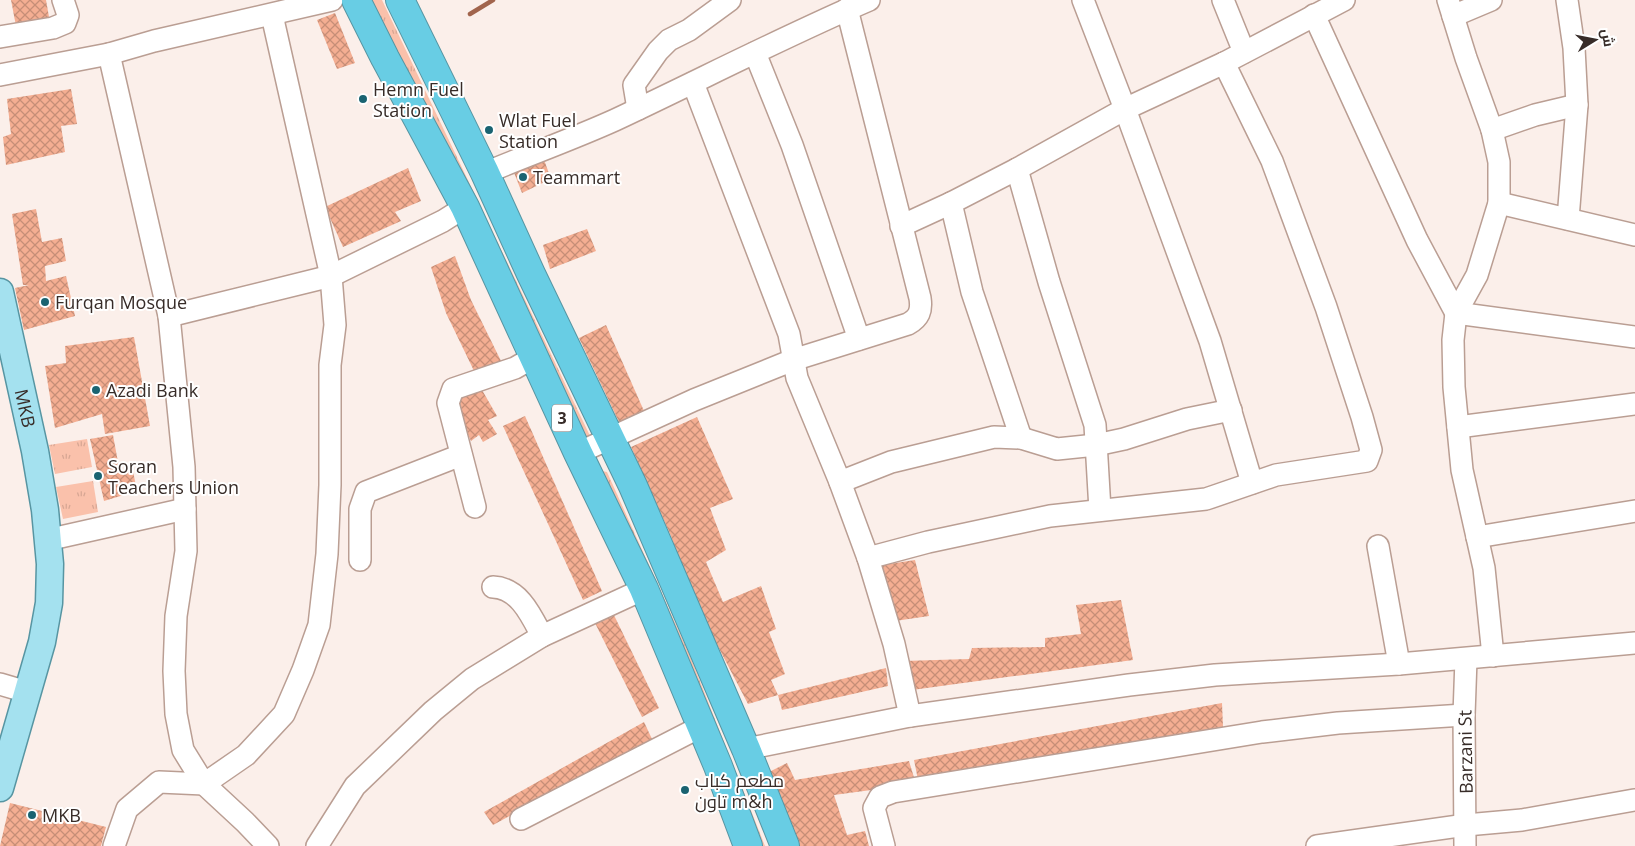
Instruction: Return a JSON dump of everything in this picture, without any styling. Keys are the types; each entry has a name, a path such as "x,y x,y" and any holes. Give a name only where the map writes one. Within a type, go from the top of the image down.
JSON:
{"highway":[{"name":"3","path":"356,0 465,207 578,453 644,589 700,727 718,766 748,846"},
{"name":"3","path":"400,0 485,173 531,274 633,486 746,749 785,846"}],"main road":[{"name":"MKB","path":"0,292 7,358 35,451 45,510 50,564 49,603 42,642 0,788"}],"street":[{"path":"0,37 53,28 66,23 68,15 63,0"},
{"path":"0,75 110,54 332,0"},
{"path":"638,109 634,85 658,51 669,40 690,30 730,0"},
{"path":"485,173 603,125 795,32 869,0"},
{"path":"1083,0 1210,340 1252,483"},
{"path":"1223,0 1244,52"},
{"path":"901,226 1017,169 1125,109 1224,63 1344,0"},
{"path":"1492,0 1450,8 1492,130 1499,162 1499,203 1477,275 1456,313 1453,340 1454,387 1462,470 1484,568 1493,656"},
{"path":"1567,0 1574,48 1577,105 1568,219"},
{"path":"578,453 694,400 793,360 908,324 920,314 922,306 847,9"},
{"path":"114,846 127,809 159,782 204,784 246,756 284,714 303,670 319,624 327,554 330,485 330,365 335,325 331,276 276,33 274,14"},
{"path":"1314,15 1416,240 1456,313"},
{"path":"755,53 792,144 859,339"},
{"path":"110,54 169,316 184,468 186,551 176,616 174,671 176,714 183,750 204,784 268,846"},
{"path":"868,558 928,542 1050,516 1206,499 1276,475 1367,461 1371,450 1326,306 1276,170 1224,63"},
{"path":"693,83 789,334 796,378 840,482 868,558 894,644 910,716"},
{"path":"1492,130 1535,115 1577,105"},
{"path":"1017,169 1049,282 1095,425 1100,510"},
{"path":"951,203 972,292 1021,438"},
{"path":"1499,203 1635,235"},
{"path":"169,316 331,276 443,221 465,207"},
{"path":"1456,313 1635,337"},
{"path":"475,508 448,404 453,390 515,368 534,358"},
{"path":"1458,427 1635,404"},
{"path":"840,482 891,462 994,437 1021,438 1057,449 1096,445 1124,439 1187,420 1232,410"},
{"path":"360,560 360,509 366,492 461,455"},
{"path":"48,540 185,509"},
{"path":"1477,538 1635,511"},
{"path":"1378,546 1399,664"},
{"path":"492,586 503,587 519,599 542,636"},
{"path":"317,846 355,786 421,722 472,679 542,636 644,589"},
{"path":"746,749 910,716 1129,685 1215,675 1466,659 1635,642"},
{"name":"Barzani St","path":"1465,846 1464,715 1466,659"},
{"path":"0,684 27,692"},
{"path":"884,846 874,808 880,797 893,792 1262,732 1338,723 1464,715"},
{"path":"520,819 700,727"},
{"path":"1317,846 1466,825 1522,820 1634,800"}],"green space":[{"path":"370,0 382,0 591,438 585,443"},
{"path":"87,439 92,467 55,474 49,445"},
{"path":"602,471 607,472 690,656 765,846 756,846 600,476"},
{"path":"93,481 98,512 63,519 56,487"}],"building":[{"path":"11,0 46,0 49,17 16,26"},
{"path":"335,13 355,63 337,69 317,20"},
{"path":"71,89 77,124 61,126 65,152 6,165 3,137 11,134 7,99"},
{"path":"543,157 551,179 522,193 513,170"},
{"path":"408,168 421,201 395,212 401,221 343,247 325,207"},
{"path":"36,209 42,242 62,238 66,261 45,266 46,281 66,276 75,316 24,330 15,288 29,285 23,285 12,214"},
{"path":"587,229 596,251 550,269 543,245"},
{"path":"455,256 471,300 501,361 475,373 446,313 431,267"},
{"path":"606,325 644,411 619,422 579,338"},
{"name":"Azadi Bank","path":"134,337 150,426 105,434 102,414 55,428 45,366 66,363 65,346"},
{"path":"478,383 497,416 488,420 497,434 483,442 479,435 471,441 454,406 460,402 457,397"},
{"path":"525,416 602,591 583,600 503,426"},
{"path":"697,417 733,499 710,508 726,550 706,562 723,602 761,586 776,629 769,632 785,674 771,680 778,695 748,704 700,612 670,534 631,447"},
{"path":"113,435 120,473 133,471 137,491 104,501 90,439"},
{"path":"915,560 929,616 895,621 882,566"},
{"path":"1121,600 1133,660 912,690 903,661 969,659 972,648 1045,647 1045,638 1081,634 1076,605"},
{"path":"612,611 659,708 642,717 594,621"},
{"path":"886,668 888,686 782,710 778,695"},
{"path":"1222,703 1223,727 919,785 914,760"},
{"path":"644,722 652,739 493,825 484,812"},
{"path":"909,761 916,784 834,795 847,835 865,831 869,846 795,846 765,774 787,763 795,780"},
{"name":"MKB","path":"10,803 106,827 101,846 0,846"}],"waterway":[{"path":"470,14 493,0"}],"place":[{"name":"Hemn Fuel Station","path":"363,99"},
{"name":"Wlat Fuel Station","path":"489,130"},
{"name":"Teammart","path":"523,177"},
{"name":"Furqan Mosque","path":"45,302"},
{"name":"Azadi Bank","path":"96,390"},
{"name":"Soran Teachers Union","path":"98,476"},
{"name":"مطعم كباب تاون m&h","path":"685,790"},
{"name":"MKB","path":"32,815"}]}
